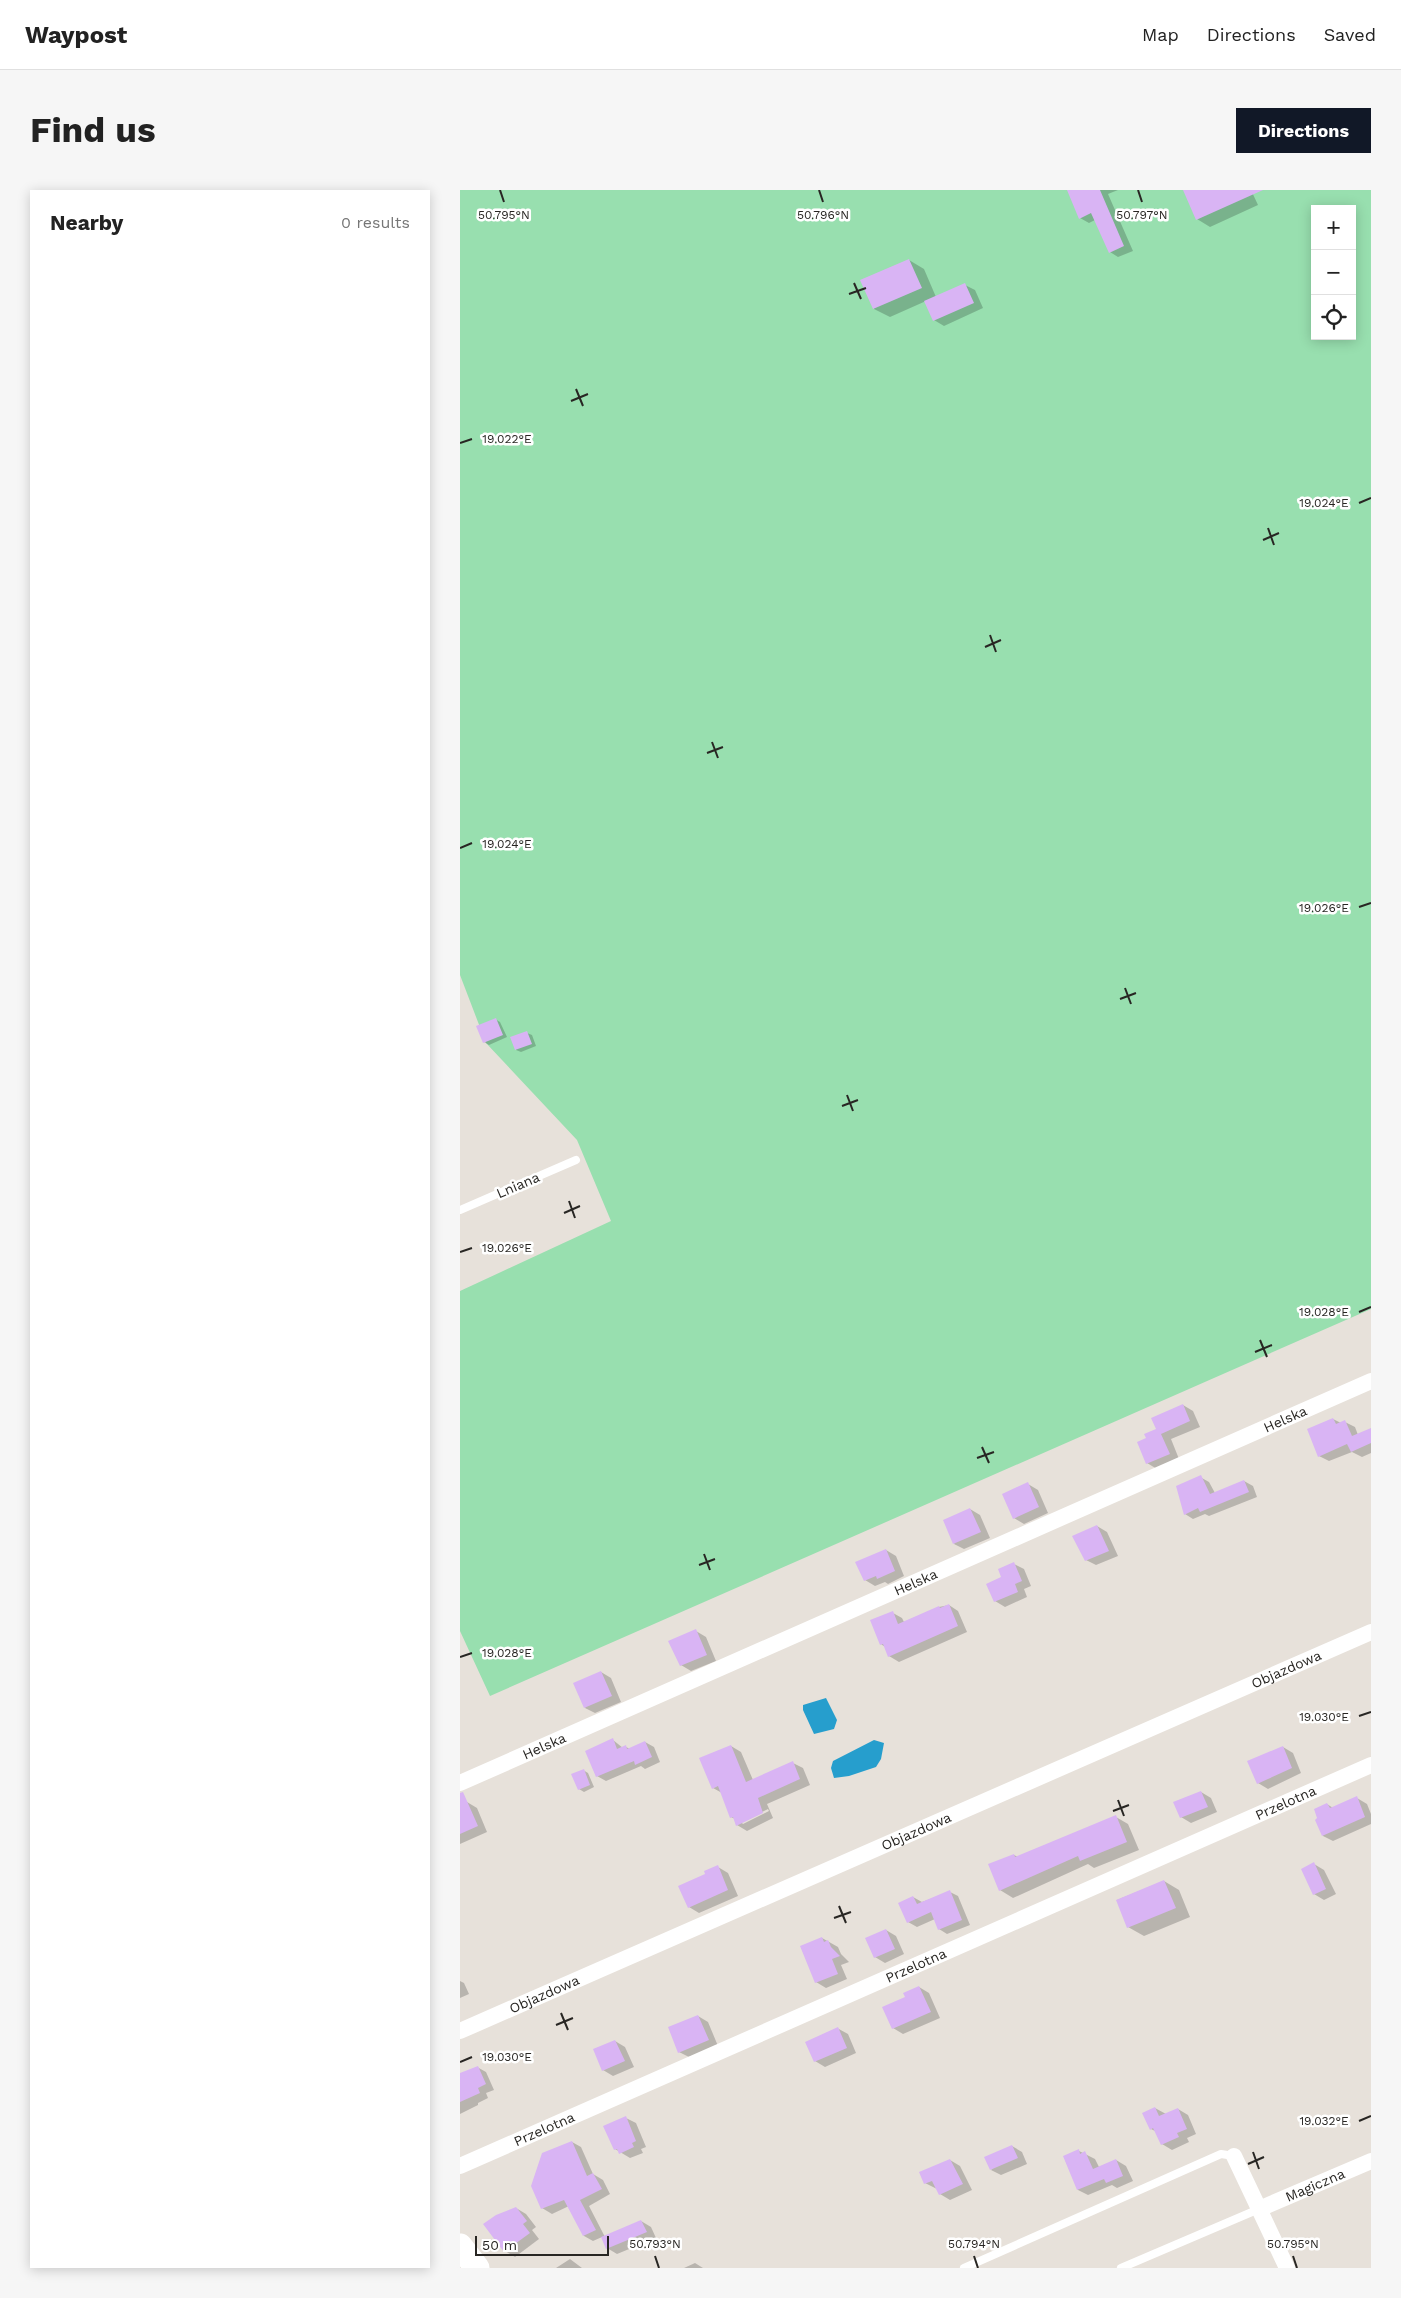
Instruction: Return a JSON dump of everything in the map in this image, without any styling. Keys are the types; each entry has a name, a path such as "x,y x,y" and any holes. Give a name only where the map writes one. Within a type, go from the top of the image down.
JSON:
{"main road":[{"path":"460,2246 477,2268"}],"street":[{"name":"Helska","path":"460,1783 1371,1381"},
{"name":"Objazdowa","path":"460,2032 1371,1632"},
{"name":"Przelotna","path":"460,2166 1371,1765"},
{"path":"1234,2156 1287,2268"},
{"name":"Magiczna","path":"1259,2208 1371,2161"}],"lane":[{"name":"Lniana","path":"460,1210 576,1160"},
{"path":"964,2268 1221,2154 1234,2156"},
{"path":"1121,2268 1259,2208"}],"green space":[{"path":"460,190 1371,190 1371,1309 490,1696 460,1631 460,1291 611,1221 577,1140 486,1043 460,975"}],"water":[{"path":"826,1698 837,1720 834,1729 814,1734 803,1710 803,1705"},
{"path":"874,1740 884,1743 881,1759 876,1767 849,1776 834,1778 831,1768 833,1761"}],"building":[{"path":"1067,190 1100,190 1124,246 1109,253 1091,213 1079,219"},
{"path":"1183,190 1263,190 1196,220"},
{"path":"909,259 922,288 873,309 860,280"},
{"path":"965,283 974,303 933,321 924,301"},
{"path":"496,1018 503,1035 483,1043 476,1026"},
{"path":"527,1031 532,1044 515,1050 510,1037"},
{"path":"1183,1404 1190,1421 1161,1434 1170,1454 1146,1464 1137,1442 1146,1438 1144,1434 1156,1429 1151,1418"},
{"path":"1333,1418 1336,1424 1345,1420 1352,1436 1371,1428 1371,1443 1351,1452 1347,1444 1318,1457 1307,1429"},
{"path":"1201,1475 1210,1494 1244,1480 1249,1492 1200,1512 1198,1508 1184,1515 1176,1486"},
{"path":"1028,1482 1039,1507 1013,1519 1002,1494"},
{"path":"970,1508 981,1532 953,1544 943,1520"},
{"path":"1097,1525 1109,1551 1085,1561 1072,1536"},
{"path":"886,1549 895,1571 877,1579 876,1576 864,1581 855,1562"},
{"path":"1014,1562 1022,1581 1015,1584 1018,1592 994,1602 986,1584 1001,1577 998,1569"},
{"path":"949,1604 958,1626 888,1657 883,1644 880,1645 870,1620 893,1611 898,1624 939,1606 940,1608"},
{"path":"696,1629 707,1655 680,1666 668,1641"},
{"path":"601,1671 612,1696 584,1708 573,1683"},
{"path":"613,1738 617,1749 626,1745 627,1749 645,1741 652,1757 635,1765 634,1761 596,1777 585,1751"},
{"path":"731,1745 746,1782 793,1761 800,1779 758,1798 763,1813 736,1826 733,1817 730,1818 718,1786 712,1789 699,1758"},
{"path":"1283,1746 1292,1768 1257,1784 1247,1761"},
{"path":"584,1769 590,1785 578,1790 571,1774"},
{"path":"1201,1791 1208,1807 1180,1818 1173,1802"},
{"path":"463,1792 478,1826 460,1834 460,1793"},
{"path":"1357,1796 1365,1817 1322,1836 1315,1820 1317,1818 1314,1809 1327,1803 1330,1808"},
{"path":"1116,1815 1127,1842 1080,1861 1078,1856 999,1891 988,1864 1014,1854 1015,1857"},
{"path":"1314,1862 1326,1889 1313,1895 1301,1869"},
{"path":"718,1865 728,1890 688,1908 678,1886 705,1874 704,1871"},
{"path":"1164,1880 1176,1908 1127,1928 1116,1900"},
{"path":"950,1890 962,1920 938,1930 931,1912 907,1923 898,1903 913,1896 917,1904"},
{"path":"886,1929 895,1949 874,1958 865,1938"},
{"path":"822,1937 824,1942 828,1940 831,1947 840,1956 832,1959 838,1974 815,1983 800,1946"},
{"path":"919,1986 931,2012 892,2029 882,2007 905,1997 903,1993"},
{"path":"698,2015 709,2040 678,2053 668,2027"},
{"path":"838,2027 847,2048 814,2062 805,2042"},
{"path":"615,2040 625,2061 602,2071 593,2049"},
{"path":"478,2066 486,2084 478,2088 480,2093 460,2102 460,2073"},
{"path":"1155,2107 1159,2116 1178,2108 1187,2129 1177,2133 1179,2137 1161,2145 1153,2128 1150,2130 1142,2113"},
{"path":"626,2116 636,2141 632,2143 634,2147 619,2154 617,2149 614,2150 603,2126"},
{"path":"572,2141 587,2176 593,2173 602,2189 580,2200 596,2230 583,2236 564,2200 541,2209 531,2186 542,2153"},
{"path":"1012,2145 1018,2158 990,2170 984,2157"},
{"path":"1079,2149 1080,2154 1085,2151 1093,2169 1116,2159 1123,2176 1106,2183 1104,2179 1077,2190 1063,2156"},
{"path":"950,2159 963,2184 939,2195 932,2181 924,2184 919,2172"},
{"path":"516,2207 527,2221 523,2224 530,2233 504,2252 483,2224 496,2215"},
{"path":"641,2220 647,2232 606,2249 601,2237"}]}
